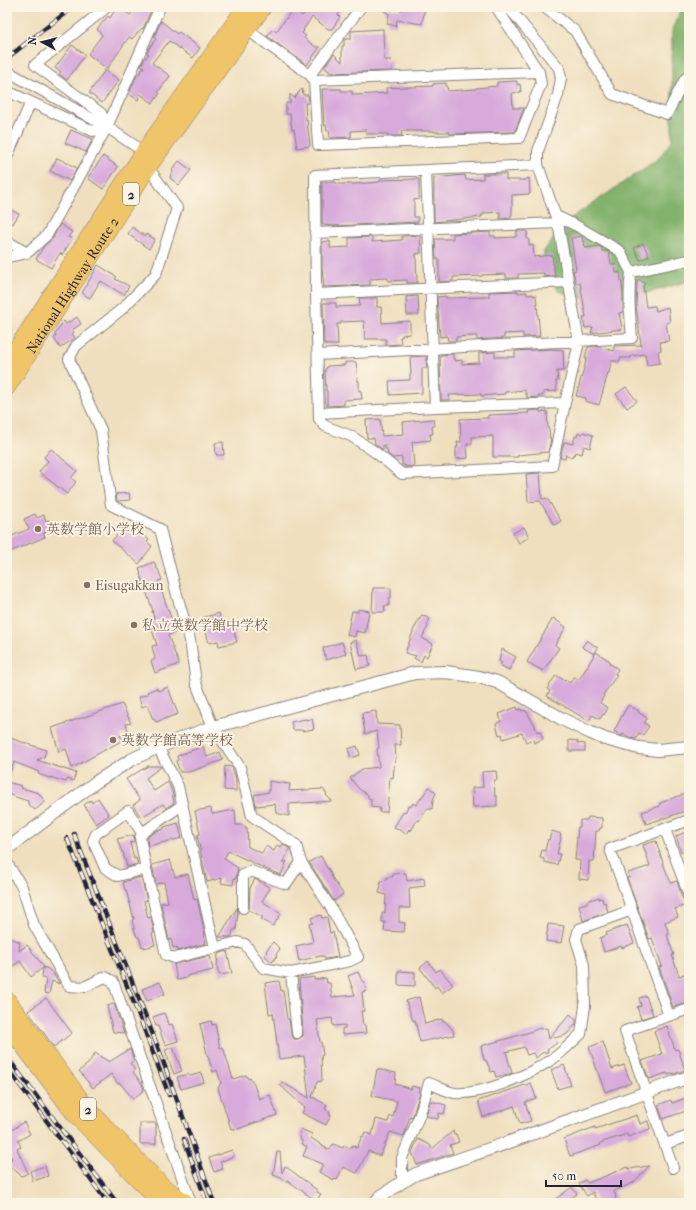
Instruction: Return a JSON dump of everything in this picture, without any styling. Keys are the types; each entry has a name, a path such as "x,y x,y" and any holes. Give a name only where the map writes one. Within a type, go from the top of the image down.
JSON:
{"highway":[{"name":"National Highway Route 2","path":"7,364 146,159 246,7"},
{"name":"National Highway Route 2","path":"7,387 146,159 263,7"},
{"name":"2","path":"7,1000 86,1106 162,1186 186,1203"},
{"name":"2","path":"7,1024 75,1114 159,1200"}],"street":[{"path":"107,7 35,65 101,113 107,127"},
{"path":"7,257 27,253 47,235 107,127 160,7"},
{"path":"361,7 312,78 318,145 519,138 541,84 539,72 496,7"},
{"path":"508,7 559,68 561,78 558,95 538,151 538,165 557,220 579,342 552,466 402,474 375,452 351,436 325,426 319,420 315,175 538,165"},
{"path":"544,7 575,31 612,94 667,114 685,79 689,76"},
{"path":"246,29 312,78 539,72"},
{"path":"7,71 107,127 146,159 177,208 156,274 123,308 76,346 70,359 101,430 111,505 160,529 190,640 196,683 213,727 240,767 252,816 296,845 301,862 331,908 358,957 350,961 291,973 263,968 245,944 237,942 176,958 166,955 140,838 142,833 182,805"},
{"path":"7,92 92,131 107,127"},
{"path":"7,157 31,102"},
{"path":"426,170 435,407"},
{"path":"315,233 557,220 577,226 620,251 631,272 629,284 632,338 318,355"},
{"path":"7,241 27,253"},
{"path":"631,272 689,260"},
{"path":"316,294 568,282"},
{"path":"319,413 435,407 565,403"},
{"path":"7,849 96,782 131,760 158,747 213,727 415,673 446,672 479,677 497,682 564,720 605,739 639,748 658,750 689,747"},
{"path":"158,747 178,786 215,948"},
{"path":"142,833 128,811 96,834 93,841 105,868 118,876 146,869"},
{"path":"668,1016 610,849 689,820"},
{"path":"665,829 689,896"},
{"path":"243,908 244,875 251,872 286,884 301,862"},
{"path":"7,863 22,887 34,925 69,986 84,987 105,977 114,981 191,1203"},
{"path":"402,1182 402,1158 420,1114 429,1083 454,1093 478,1091 501,1084 550,1062 581,1034 584,1006 584,965 576,939 579,929 632,910"},
{"path":"291,973 297,1033"},
{"path":"673,1168 625,1031 689,1009"},
{"path":"375,1203 380,1197 416,1174 689,1077"},
{"path":"665,1144 689,1136"}],"green space":[{"path":"683,7 689,7 689,281 629,298 580,298 559,291 544,273 544,251 567,221 658,159 672,141 672,29"}],"building":[{"path":"117,7 130,15 136,7 148,7 151,10 143,29 142,28 132,39 129,37 107,69 88,54 102,35 97,29 108,16 110,18"},
{"path":"309,7 344,7 338,15 340,17 332,29 328,29 312,17 303,30 304,31 302,33 306,36 304,38 316,47 320,47 307,65 267,36 273,29 276,32 293,9 302,16"},
{"path":"379,7 402,10 402,7 425,7 422,24 397,20 396,26 387,24 389,14"},
{"path":"161,21 177,34 179,32 200,48 193,58 169,41 152,63 170,76 158,92 160,93 153,103 140,94 138,100 129,94 135,79 144,67 141,65 149,54 147,53 156,39 154,37"},
{"path":"383,29 384,60 391,60 392,71 331,73 324,67 334,54 342,62 342,46 344,46 345,39 351,39 351,31"},
{"path":"72,45 85,55 67,80 59,74 61,72 55,68"},
{"path":"105,70 119,80 102,103 89,93"},
{"path":"517,81 517,85 520,84 521,92 512,93 513,108 524,108 515,132 450,134 450,132 434,131 401,131 402,136 388,136 388,134 366,134 366,130 351,131 351,137 330,138 329,130 327,131 326,125 324,125 322,89 341,89 341,91 352,91 352,94 356,95 387,93 386,88 433,86 433,84 446,83 448,91 476,89 497,86 497,82"},
{"path":"302,89 303,95 308,95 309,103 305,103 310,146 297,148 294,129 292,130 290,114 286,114 286,103 290,103 290,94 294,98"},
{"path":"71,130 93,139 86,152 65,143"},
{"path":"103,156 118,167 103,189 89,179 89,176"},
{"path":"57,158 77,168 70,181 50,171"},
{"path":"179,161 191,170 179,185 170,178 170,176 173,172 172,170"},
{"path":"483,174 506,174 506,180 525,180 529,178 530,194 512,195 511,218 500,219 500,212 484,213 484,215 481,215 482,217 434,222 434,178 465,175 466,180 483,179"},
{"path":"419,179 419,199 414,200 414,217 418,217 418,222 334,226 323,225 322,223 322,182 354,184 380,182 380,180"},
{"path":"7,208 19,214 13,224 7,221"},
{"path":"60,224 72,232 68,237 72,239 62,255 60,253 51,268 36,259 44,246 53,238"},
{"path":"132,227 145,236 146,234 155,239 149,249 128,234"},
{"path":"517,231 527,231 529,245 533,245 534,257 552,255 555,276 544,277 544,273 518,274 518,278 506,278 506,274 482,275 453,277 453,281 439,282 439,259 436,259 435,239 453,239 453,234 490,232 490,236 495,236 495,238 516,237"},
{"path":"420,235 421,253 416,254 417,283 407,283 407,280 388,281 388,278 370,279 370,285 324,287 322,242 330,241 330,248 349,247 349,238 372,237 372,242 402,240 402,236"},
{"path":"582,236 585,248 599,246 602,248 602,251 609,252 611,264 615,264 616,273 620,272 623,293 623,312 619,313 622,329 591,333 593,327 585,328 583,317 586,317 580,283 576,283 573,271 576,270 571,238"},
{"path":"643,243 649,256 640,260 634,248"},
{"path":"98,265 117,277 115,279 129,286 124,295 101,281 90,298 82,293"},
{"path":"639,279 645,284 643,286 646,307 655,306 656,311 668,307 670,322 666,323 669,341 660,342 661,350 658,351 660,363 647,365 645,354 631,356 631,358 620,358 620,361 611,361 609,373 599,405 585,401 586,398 576,396 587,358 585,358 588,347 595,346 614,351 614,346 641,345 636,305 637,281"},
{"path":"518,291 518,293 527,292 527,295 536,295 540,336 523,337 523,333 504,334 504,338 477,340 477,336 456,337 456,341 448,341 447,336 440,337 437,297 489,297 489,292"},
{"path":"418,296 419,315 407,315 406,297"},
{"path":"359,298 377,298 377,307 381,307 382,323 410,321 410,334 402,335 402,337 400,337 401,344 386,345 386,339 365,339 364,321 341,322 341,324 337,324 338,345 325,345 323,303 336,303 336,307 360,306"},
{"path":"77,317 81,324 72,330 75,338 60,348 54,338 56,336 55,334 64,321 66,324"},
{"path":"551,349 563,350 564,371 557,371 557,391 543,392 543,396 527,398 525,390 505,392 505,394 481,396 481,394 449,395 450,400 441,400 440,355 453,354 453,359 455,359 455,361 462,360 462,364 479,363 479,353 495,352 495,357 515,357 515,351"},
{"path":"426,356 427,368 422,368 422,393 390,395 389,381 410,380 410,357"},
{"path":"345,362 356,362 359,391 361,390 362,399 344,400 344,405 327,406 325,369 327,366 345,365"},
{"path":"626,387 637,401 627,408 616,394"},
{"path":"540,410 540,412 547,411 548,429 551,439 548,452 518,455 518,457 493,457 493,436 472,437 472,444 467,444 468,458 456,459 456,447 458,447 457,442 461,442 460,419 488,418 488,415 529,413 528,411"},
{"path":"380,419 382,436 404,434 403,422 433,419 434,426 432,427 433,434 430,434 431,440 412,442 414,466 405,467 405,465 402,465 402,457 393,458 388,454 387,449 385,449 385,445 383,445 383,450 375,444 374,438 367,438 366,420"},
{"path":"583,432 593,435 590,448 584,446 582,454 576,452 572,457 566,455 565,459 560,458 564,442 573,444 575,436 577,437 578,433 582,434"},
{"path":"223,442 224,455 216,455 215,443"},
{"path":"51,449 77,471 71,478 76,482 67,494 39,472 48,461 44,457"},
{"path":"540,473 542,499 547,498 561,521 554,525 540,501 528,502 526,474"},
{"path":"129,493 130,500 117,501 116,494"},
{"path":"35,514 37,518 44,515 46,521 49,520 52,529 44,533 45,537 7,553 7,538 29,529 24,519"},
{"path":"126,524 132,529 133,527 149,540 147,542 152,546 139,564 112,541"},
{"path":"524,527 529,537 519,543 513,533"},
{"path":"154,562 162,580 158,581 176,632 168,635 179,664 155,673 151,661 155,659 152,646 157,645 151,627 153,626 151,619 154,618 153,611 139,568"},
{"path":"373,588 391,588 389,606 384,606 385,612 372,612"},
{"path":"358,609 369,611 365,633 356,631 355,637 347,635 352,611 358,612"},
{"path":"219,613 222,624 231,622 237,642 219,646 218,641 209,643 202,618"},
{"path":"422,615 430,619 422,638 433,644 427,657 424,655 421,662 414,658 416,656 405,653 414,629"},
{"path":"553,618 566,627 555,645 559,648 543,671 527,662"},
{"path":"356,640 361,656 368,655 370,666 356,669 350,642"},
{"path":"587,640 598,648 594,654 582,647"},
{"path":"342,642 346,654 326,660 323,648"},
{"path":"502,649 516,657 509,670 500,665 502,663 499,661"},
{"path":"596,652 610,661 609,663 618,669 615,674 617,675 603,695 604,696 600,703 608,708 600,719 592,715 589,721 547,696 550,691 547,689 556,675 570,683 574,677 579,680"},
{"path":"168,687 178,714 156,722 153,719 147,705 142,707 139,697 148,694 147,692 157,688 158,691"},
{"path":"122,704 131,723 126,724 128,730 126,731 127,733 120,736 123,740 72,768 66,749 59,752 52,728"},
{"path":"628,705 639,711 638,712 647,718 644,723 649,726 643,735 639,733 636,739 623,734 622,736 614,731"},
{"path":"517,707 518,710 521,709 522,711 525,710 527,712 534,723 537,732 540,731 543,739 534,743 533,739 526,742 522,733 503,739 502,734 499,735 496,724 501,721 499,714"},
{"path":"376,711 377,724 400,725 401,745 395,745 396,759 393,778 390,777 387,812 379,812 380,808 371,807 371,799 359,789 350,778 362,769 379,767 377,731 365,734 362,713"},
{"path":"312,719 314,729 302,731 293,730 291,722"},
{"path":"7,737 46,750 44,757 37,760 76,773 73,781 68,779 66,782 50,778 38,774 39,772 14,762 7,779"},
{"path":"569,740 578,741 577,743 585,744 585,751 569,751"},
{"path":"203,746 207,757 220,752 223,760 189,772 180,772 176,761 178,760 177,756"},
{"path":"357,746 360,755 351,758 348,749"},
{"path":"148,766 161,767 146,778 154,791 168,782 172,791 174,803 166,808 163,804 141,817 133,805 140,800 126,779"},
{"path":"225,766 233,768 233,774 235,774 236,780 236,791 224,790"},
{"path":"496,771 497,780 494,780 497,806 473,807 472,788 483,787 482,772"},
{"path":"269,781 290,784 289,791 323,789 332,801 289,804 289,816 276,813 275,804 256,806 254,795 269,792"},
{"path":"7,782 39,793 45,802 35,810 28,804 28,801 7,794"},
{"path":"429,787 436,793 433,800 432,809 427,809 419,821 417,820 411,831 409,829 406,834 394,827 409,805 411,807 413,803 416,805"},
{"path":"689,792 689,810 646,824 642,812 660,806 660,803"},
{"path":"98,798 109,815 96,824 84,805 91,800 92,803"},
{"path":"211,808 212,814 235,810 236,825 241,825 247,828 248,847 262,853 266,846 274,851 277,845 281,847 283,844 290,849 282,863 287,861 281,875 228,851 224,859 238,868 233,885 221,883 222,878 207,882 197,835 200,834 195,811"},
{"path":"588,817 602,818 602,828 600,828 599,831 596,831 594,861 589,861 588,880 579,879 580,860 575,860 580,820 587,820"},
{"path":"178,823 182,838 148,846 147,839 149,836 164,829 164,827"},
{"path":"552,831 561,834 557,854 560,854 557,865 544,862 544,859 540,858 542,850 545,851"},
{"path":"689,831 689,850 681,852 676,836"},
{"path":"134,835 134,842 130,843 134,859 136,858 138,864 127,867 123,852 117,839"},
{"path":"656,841 671,883 677,881 682,898 686,905 675,909 678,917 665,922 669,934 667,935 674,955 672,955 679,976 689,972 689,1003 673,1007 659,967 662,966 652,938 649,939 627,878 630,877 628,873 650,866 643,845"},
{"path":"321,856 331,876 343,894 334,901 309,862"},
{"path":"170,860 175,877 188,874 194,900 197,899 206,943 178,951 177,947 173,948 171,939 169,940 161,903 168,902 164,882 156,884 152,865"},
{"path":"406,873 407,881 424,878 425,886 409,888 410,908 399,908 399,922 405,923 404,932 384,931 385,922 382,922 382,913 385,913 386,895 379,893 381,887 380,881 387,880 387,877 393,877 393,874"},
{"path":"141,877 147,900 144,901 148,918 151,917 154,933 152,934 155,945 144,948 144,946 142,947 139,937 137,937 135,932 132,920 134,919 123,882"},
{"path":"255,879 270,888 262,901 281,914 273,926 261,919 263,917 249,910 250,888"},
{"path":"599,897 599,899 602,898 603,903 605,902 608,912 583,921 579,905"},
{"path":"237,908 236,930 233,930 232,936 219,937"},
{"path":"321,915 322,918 327,917 330,933 333,932 338,957 325,959 324,956 320,956 299,961 296,946 313,942 309,924 313,923 311,918"},
{"path":"548,924 564,926 561,943 546,941"},
{"path":"627,925 634,943 622,948 621,946 604,952 600,938 607,935 606,933"},
{"path":"7,937 20,942 19,951 27,945 44,967 31,977 20,961 13,966 7,957"},
{"path":"273,942 280,949 272,962 264,955"},
{"path":"227,951 232,973 219,975 217,966 218,954"},
{"path":"210,956 213,970 177,980 174,964"},
{"path":"428,961 436,972 440,969 453,985 442,993 437,986 435,988 420,968"},
{"path":"43,968 47,968 54,974 60,984 52,981 49,994 44,993 46,979 42,978"},
{"path":"398,971 415,972 415,986 398,985"},
{"path":"358,972 362,981 364,981 367,991 362,992 364,1011 361,1011 366,1033 342,1035 342,1029 345,1028 345,1025 333,1026 332,1018 317,1020 323,1055 321,1056 322,1081 317,1082 312,1097 327,1105 325,1109 330,1111 329,1114 331,1115 326,1125 302,1113 305,1108 280,1085 282,1082 309,1098 304,1056 279,1059 273,1013 269,1014 265,983 279,981 281,991 283,991 291,1034 294,1039 298,1039 303,1036 299,979 314,977 314,980 326,978 327,983 330,983 332,997 355,995 348,976"},
{"path":"160,982 165,994 147,1001 142,989"},
{"path":"646,996 653,1015 641,1019 637,1007 641,1006 639,998"},
{"path":"419,997 425,1024 442,1019 443,1022 445,1021 453,1030 454,1035 420,1042 415,1020 413,1021 406,1001"},
{"path":"46,998 72,1033 54,1047 28,1011"},
{"path":"114,1004 124,1033 113,1032 107,1006"},
{"path":"164,1013 169,1025 172,1024 178,1041 165,1045 153,1017"},
{"path":"570,1014 576,1020 576,1024 566,1035 554,1038 557,1043 547,1050 548,1052 542,1053 536,1058 533,1053 527,1055 524,1047 506,1052 512,1073 496,1077 494,1071 491,1072 486,1060 484,1060 481,1046 540,1028 547,1028 549,1039"},
{"path":"211,1021 212,1025 215,1024 220,1048 223,1047 233,1079 246,1075 248,1079 250,1078 259,1099 270,1095 277,1115 235,1130 234,1128 231,1129 218,1088 221,1083 217,1070 213,1072 200,1024"},
{"path":"667,1026 675,1050 678,1049 685,1070 668,1075 667,1073 649,1079 642,1061 662,1054 654,1031"},
{"path":"603,1042 612,1069 624,1065 631,1083 605,1092 589,1047"},
{"path":"173,1047 182,1071 174,1074 165,1050"},
{"path":"130,1049 134,1061 130,1063 135,1070 133,1072 142,1084 144,1090 133,1099 120,1083 118,1084 111,1074 93,1088 79,1071 88,1064 95,1053 109,1062"},
{"path":"564,1065 571,1085 558,1089 551,1070"},
{"path":"377,1069 396,1073 395,1084 411,1089 412,1086 420,1088 414,1112 412,1117 410,1116 404,1136 390,1132 380,1156 368,1151 357,1173 343,1167 337,1180 334,1180 319,1172 323,1164 303,1156 307,1147 303,1145 299,1134 301,1129 312,1134 311,1138 329,1150 333,1144 343,1148 344,1145 350,1149 352,1145 357,1148 365,1132 372,1135 376,1119 388,1122 390,1116 393,1117 397,1101 372,1096"},
{"path":"201,1073 204,1082 181,1089 177,1077"},
{"path":"531,1083 536,1098 525,1102 531,1121 520,1124 514,1106 483,1117 478,1101"},
{"path":"689,1097 689,1110 663,1119 658,1105 671,1100 672,1103"},
{"path":"430,1101 446,1105 444,1114 439,1113 438,1119 426,1116"},
{"path":"637,1115 640,1124 648,1121 650,1129 628,1137 627,1134 600,1143 601,1145 570,1156 564,1139 595,1127 595,1129"},
{"path":"24,1122 30,1134 18,1141 21,1147 17,1149 28,1173 22,1176 7,1164 7,1161 12,1159 7,1149 7,1132"},
{"path":"140,1123 156,1123 156,1144 140,1144"},
{"path":"453,1131 459,1142 450,1145 453,1153 417,1165 412,1152 418,1139 430,1145 432,1149"},
{"path":"232,1150 234,1156 220,1162 223,1169 214,1172 209,1158"},
{"path":"277,1152 280,1152 282,1173 285,1166 317,1190 317,1192 321,1194 316,1201 287,1180 286,1182 273,1175"},
{"path":"45,1166 48,1176 33,1181 30,1171"},
{"path":"649,1166 633,1183 614,1191 617,1203 597,1203 593,1192 587,1196 579,1184 585,1180 588,1183 628,1167 629,1169"},
{"path":"572,1187 577,1194 565,1203 550,1203"}],"railway":[{"path":"7,58 73,7"},
{"path":"74,834 159,1050 214,1203"},
{"path":"67,838 138,1013 169,1095"},
{"path":"7,1057 117,1203"},
{"path":"7,1068 108,1203"},
{"path":"184,1139 207,1203"}],"place":[{"name":"英数学館小学校","path":"38,529"},
{"name":"Eisugakkan","path":"87,585"},
{"name":"私立英数学館中学校","path":"134,625"},
{"name":"英数学館高等学校","path":"113,740"}]}
